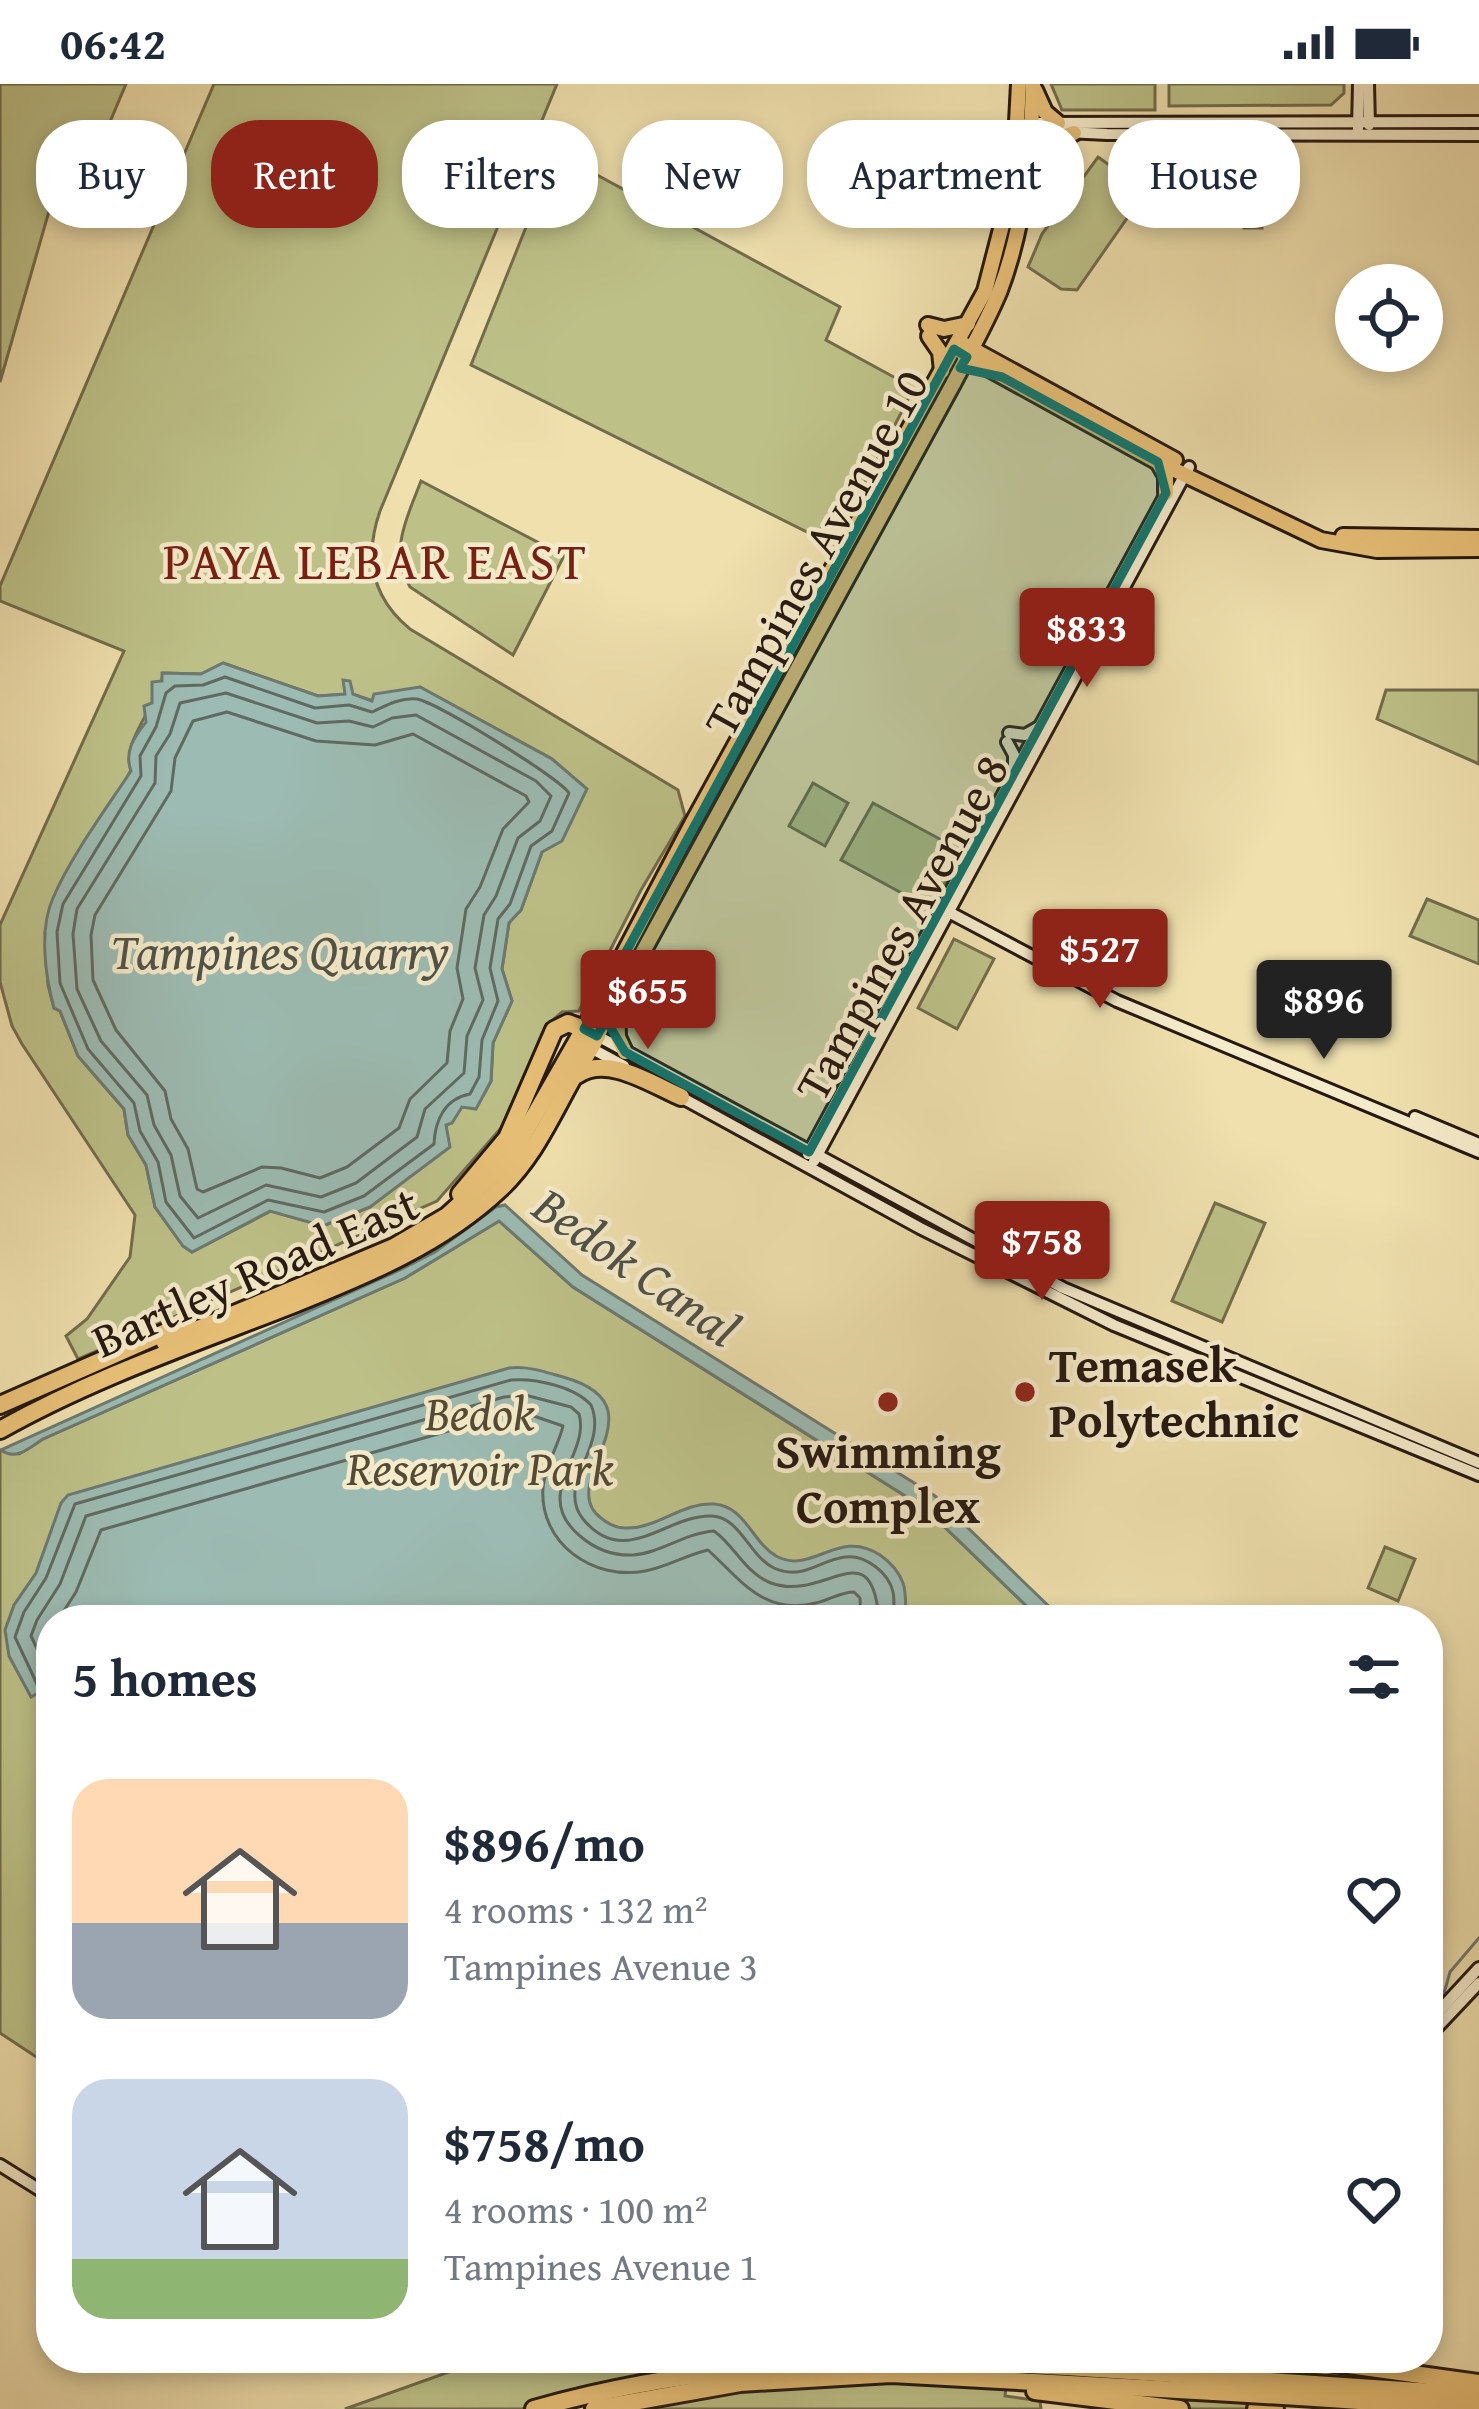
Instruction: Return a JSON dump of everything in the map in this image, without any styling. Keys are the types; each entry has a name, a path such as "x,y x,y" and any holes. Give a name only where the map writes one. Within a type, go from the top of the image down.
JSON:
{"highway":[{"name":"Bartley Road East","path":"0,1417 225,1324 322,1294 433,1240 499,1190 538,1144 588,1039"},
{"name":"Bartley Road East","path":"0,1430 394,1246 447,1216 509,1160 588,1039"},
{"path":"0,1405 393,1238 460,1195 502,1153 588,1039"},
{"path":"572,1079 586,1069 605,1066 681,1097"},
{"path":"0,1440 48,1414 270,1322 322,1294"},
{"path":"534,2409 710,2373"},
{"path":"1098,2373 1476,2409"},
{"path":"1405,2373 1479,2383"},
{"path":"594,2409 740,2383 891,2374 1214,2384"},
{"path":"891,2374 1180,2409"},
{"path":"1314,2391 1479,2395"}],"main road":[{"name":"Tampines Avenue 10","path":"1019,84 1025,120"},
{"name":"Tampines Avenue 10","path":"1027,120 1033,85"},
{"path":"1033,85 1055,120"},
{"path":"1324,123 1342,115 1363,91"},
{"path":"1363,91 1379,114 1396,122"},
{"path":"1363,91 1364,128"},
{"path":"1084,133 1479,122"},
{"path":"1084,123 1324,123 1479,135"},
{"name":"Tampines Avenue 10","path":"588,1039 617,1000 953,384 968,324 1004,228"},
{"name":"Tampines Avenue 10","path":"588,1039 693,822 942,371 986,319 1017,228"},
{"path":"986,319 988,350 1000,370 1321,540 1344,546 1479,549"},
{"path":"942,371 940,352 928,330 968,324"},
{"path":"963,349 1158,462 1334,534 1479,538"},
{"path":"953,384 967,374 1000,370"},
{"path":"1158,462 1166,476 1166,493"},
{"name":"Tampines Avenue 8","path":"946,907 1183,469"},
{"name":"Tampines Avenue 8","path":"811,1159 1183,469"},
{"path":"1014,774 1008,738 1040,726"},
{"path":"946,907 1117,1001 1479,1148"},
{"path":"617,1000 618,1037 625,1052"},
{"path":"588,1039 625,1052 771,1139"},
{"path":"588,1039 681,1097 811,1159 1093,1308 1378,1433 1470,1463"},
{"path":"1093,1308 1371,1418 1470,1463 1479,1475"},
{"path":"1371,1418 1378,1433"},
{"path":"1464,1994 1479,1968"},
{"path":"1443,2017 1479,1983"},
{"path":"0,2169 36,2192"}],"highlighted area":[{"path":"954,349 967,357 960,368 1002,377 1158,462 1166,493 809,1152 625,1052 606,1020 597,1036 584,1029"}],"green space":[{"path":"0,84 126,84 111,120 36,120 36,228 44,228 0,382"},
{"path":"214,84 557,84 542,120 402,120 402,228 497,228 380,511 372,544 374,575 387,604 410,629 678,790 685,816 579,1011 562,1012 554,1019 501,1128 437,1201 78,1359 66,1336 87,1319 130,1257 135,1215 12,1026 0,982 0,925 124,651 0,601 0,586 153,228 187,228 187,147","holes":["223,663 318,696 352,694 373,701 420,687 552,759 586,789 542,852 521,910 509,922 502,969 512,1001 493,1043 491,1081 483,1096 462,1107 398,1185 370,1207 323,1226 271,1211 192,1252 155,1207 146,1165 128,1135 124,1109 78,1056 60,1011 54,1008 45,932 131,770 135,735 163,673 201,674"]},
{"path":"1051,84 1155,84 1155,110 1062,110"},
{"path":"1169,84 1344,84 1344,93 1331,105 1169,106"},
{"path":"1098,157 1108,164 1108,228 1120,228 1077,290 1061,289 1028,267 1046,228 1084,228 1084,176"},
{"path":"598,175 622,189 622,228 695,228 840,307 826,340 914,388 847,517 830,511 817,537 471,365 526,228 598,228"},
{"path":"421,481 564,556 513,655 410,587 401,547"},
{"path":"1386,690 1479,690 1479,764 1377,719"},
{"path":"813,783 848,803 825,846 789,826"},
{"path":"873,803 962,851 931,909 841,860"},
{"path":"1427,899 1479,920 1479,964 1410,936"},
{"path":"954,939 994,959 957,1029 918,1008"},
{"path":"1215,1203 1265,1223 1222,1322 1172,1301"},
{"name":"Bedok Reservoir Park","path":"499,1221 573,1287 926,1509 1025,1605 36,1605 36,2057 0,2033 0,1450 19,1454 43,1439 405,1278"},
{"path":"1385,1547 1415,1559 1398,1601 1368,1588"},
{"path":"446,2373 719,2373 522,2409 345,2409"},
{"path":"892,2375 1256,2394 1264,2409 1181,2409 1006,2387 1005,2396 1040,2401 1041,2409 602,2409 679,2394"}],"water":[{"name":"Tampines Quarry","path":"223,663 318,696 345,694 343,680 350,681 353,694 372,701 374,694 420,687 552,759 587,789 562,841 542,852 521,910 509,923 502,969 512,1001 493,1043 491,1081 476,1109 462,1107 446,1125 450,1147 370,1207 323,1226 270,1211 192,1252 155,1207 146,1165 128,1135 124,1109 78,1056 60,1011 54,1008 45,938 60,882 131,771 130,751 146,722 144,706 152,703 152,682 162,681 162,673 201,674"},
{"path":"505,1205 582,1275 935,1496 1048,1605 1025,1605 926,1509 573,1287 499,1221 405,1278 22,1452 1,1450 400,1270 435,1252"},
{"path":"509,1368 530,1369 593,1390 606,1406 609,1425 590,1485 590,1503 606,1522 637,1527 702,1504 725,1506 768,1550 789,1561 851,1546 884,1558 903,1583 905,1605 36,1605 36,1694 31,1697 9,1656 5,1630 14,1605 36,1573 68,1495"}],"waterway":[{"path":"1443,1997 1450,1972 1479,1938"}],"place":[{"name":"Temasek Polytechnic","path":"1025,1392"},
{"name":"Swimming Complex","path":"888,1402"}],"district":[{"name":"PAYA LEBAR EAST","path":"376,560"}],"water label":[{"name":"Bedok Canal","path":"637,1266"}]}
